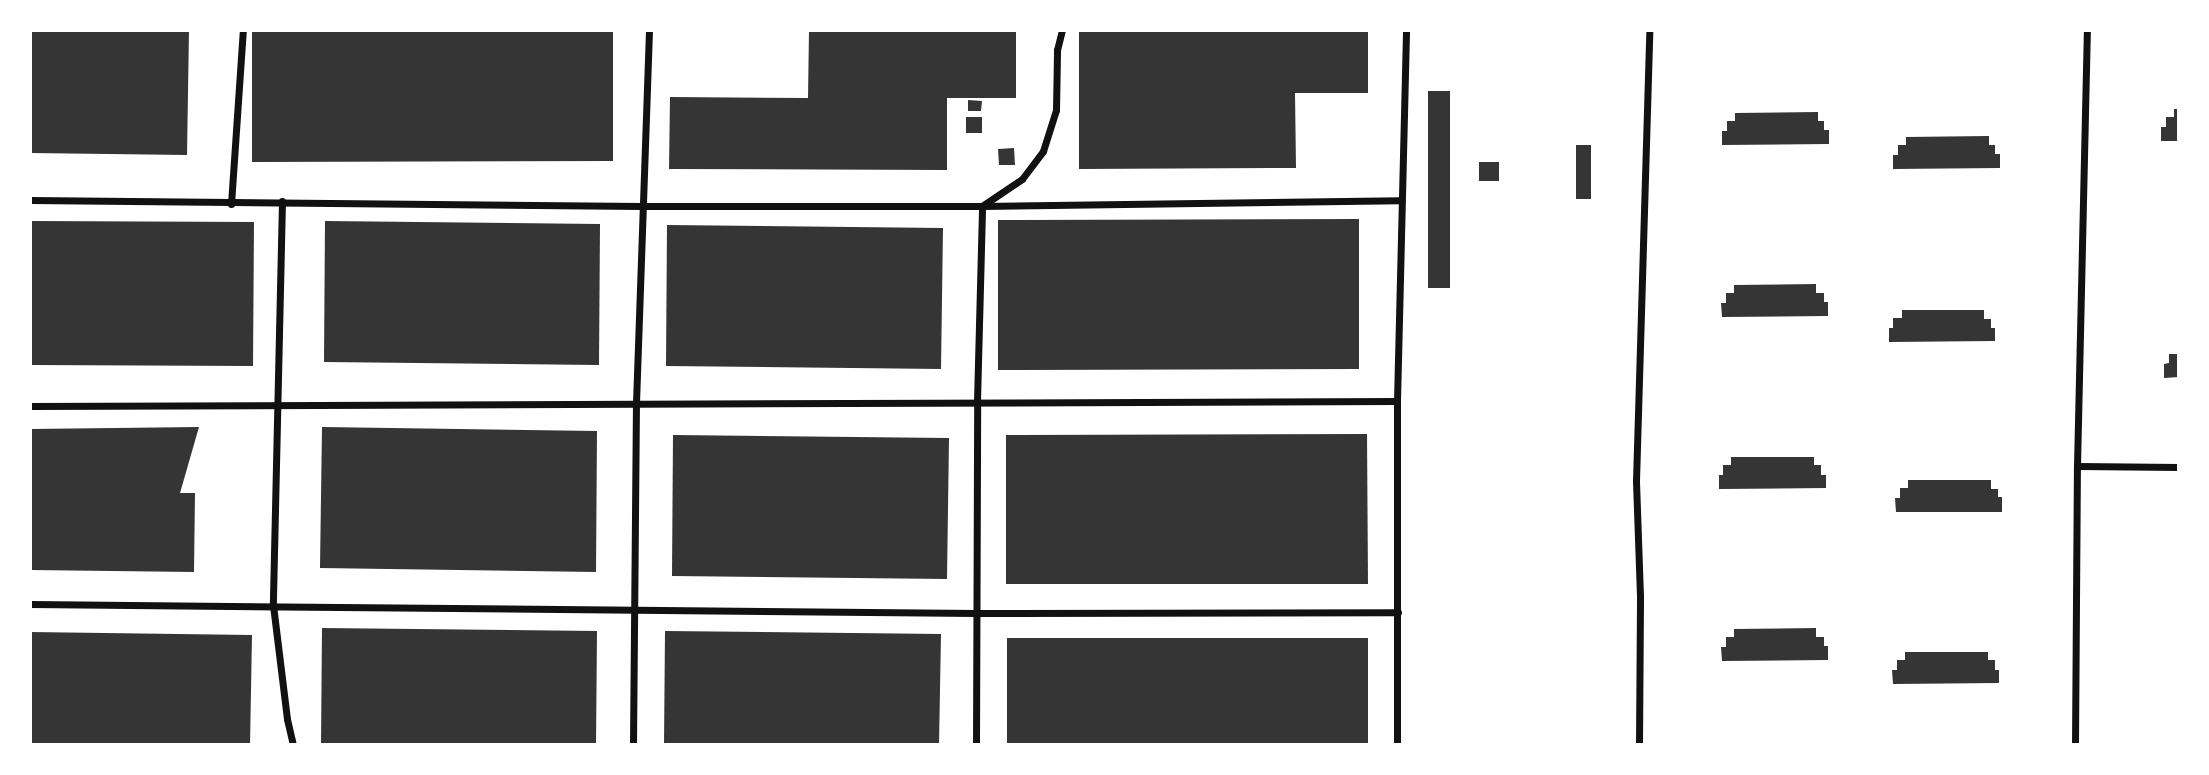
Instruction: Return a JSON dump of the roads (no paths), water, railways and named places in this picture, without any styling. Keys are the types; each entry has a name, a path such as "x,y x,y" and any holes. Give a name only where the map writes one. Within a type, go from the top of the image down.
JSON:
{"street":[{"path":"231,204 243,30"},
{"path":"633,745 640,206 649,30"},
{"path":"982,206 1022,179 1043,151 1056,110 1057,50 1062,30"},
{"path":"1396,745 1397,401 1406,30"},
{"path":"1639,745 1636,468 1649,30"},
{"path":"2075,745 2077,466 2087,30"},
{"path":"30,200 640,206 982,206 1400,200"},
{"path":"282,201 273,605 287,719 293,745"},
{"path":"976,745 977,401 982,206"},
{"path":"30,406 1397,401"},
{"path":"2077,466 2179,467"},
{"path":"30,604 976,613 1398,612"}]}
